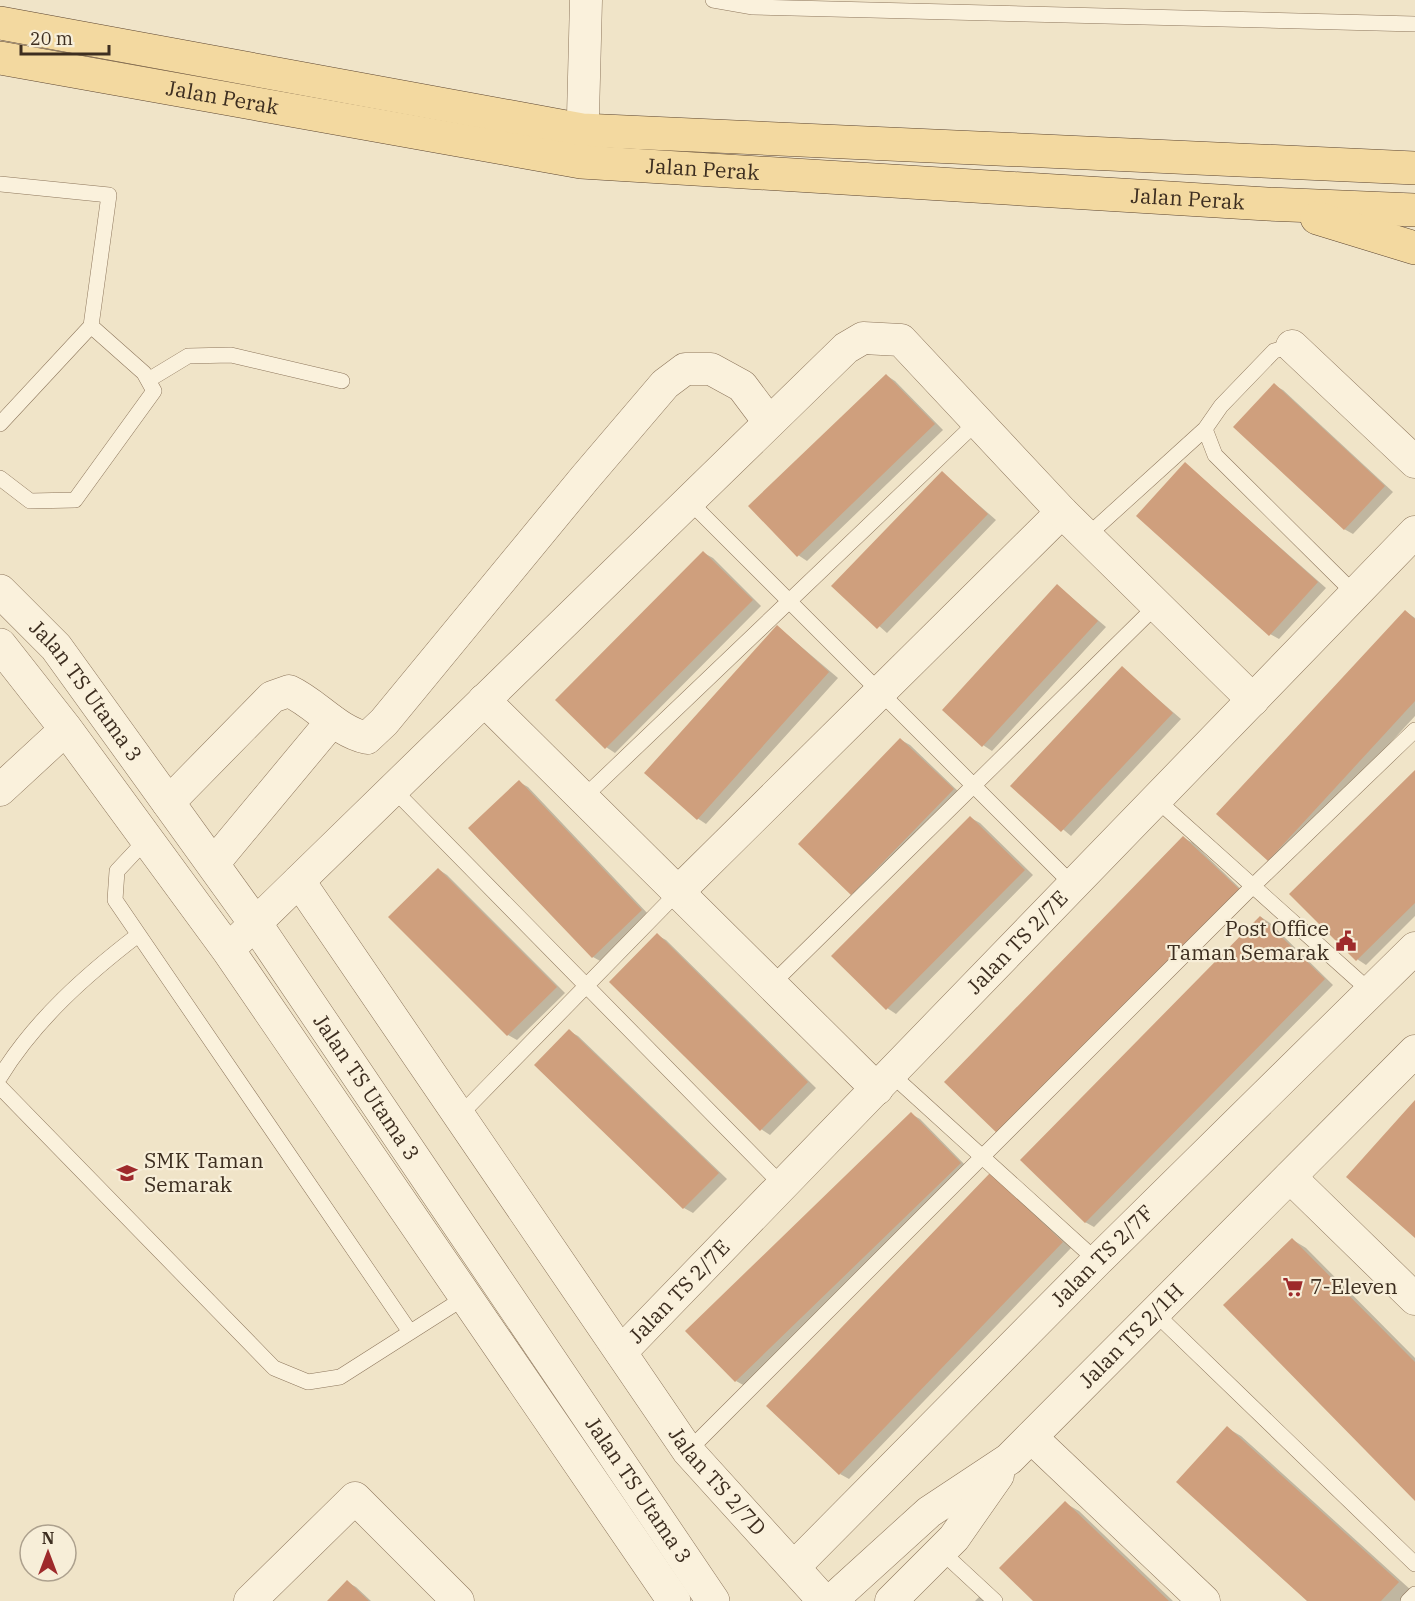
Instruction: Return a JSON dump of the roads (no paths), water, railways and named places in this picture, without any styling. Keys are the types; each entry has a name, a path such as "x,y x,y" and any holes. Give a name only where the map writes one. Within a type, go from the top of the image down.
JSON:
{"main road":[{"name":"Jalan Perak","path":"0,23 582,130 1415,168"},
{"name":"Jalan Perak","path":"0,58 581,162 1267,204 1415,210"},
{"path":"1267,204 1415,248"}],"street":[{"path":"581,162 586,0"},
{"path":"228,950 846,348 863,338 901,340 1062,512 1253,700"},
{"path":"1292,346 1415,462"},
{"path":"168,803 272,697 289,691 303,698 351,735 367,738 384,722 665,384 685,369 711,369 742,386 769,423"},
{"path":"678,892 1062,512"},
{"name":"Jalan TS 2/7E","path":"621,1352 1415,532"},
{"name":"Jalan TS Utama 3","path":"0,591 56,647 255,923 713,1601"},
{"name":"Jalan TS Utama 3","path":"0,645 66,729 228,950 464,1298 674,1601"},
{"path":"484,700 771,985 884,1082"},
{"path":"213,864 332,721"},
{"path":"3,779 66,729"},
{"name":"Jalan TS 2/7D","path":"299,881 688,1451 824,1601"},
{"name":"Jalan TS 2/7F","path":"794,1567 1097,1261 1415,948"},
{"name":"Jalan TS 2/1H","path":"831,1601 929,1512 1009,1459 1415,1051"},
{"path":"1290,1177 1412,1290"},
{"path":"1031,1437 1204,1601"},
{"path":"891,1601 947,1544 1009,1459"},
{"path":"250,1601 355,1498 456,1600"},
{"path":"929,1512 947,1544"}],"lane":[{"path":"713,0 1415,24"},
{"path":"0,184 109,195 92,326 0,424"},
{"path":"0,478 30,501 75,500 154,391 150,379 92,326"},
{"path":"1086,536 1205,429 1221,406 1274,351 1292,346"},
{"path":"150,379 188,356 231,355 342,381"},
{"path":"583,798 978,421"},
{"path":"1205,429 1215,455 1355,594"},
{"path":"689,501 1074,886"},
{"path":"771,985 1157,605"},
{"path":"688,1451 1253,886 1415,730"},
{"path":"393,789 783,1186"},
{"path":"1157,800 1371,992"},
{"path":"147,839 117,871 115,900 411,1332"},
{"path":"459,1116 678,892"},
{"path":"0,1077 12,1057 48,1014 98,966 138,935"},
{"path":"884,1082 982,1157 1097,1261"},
{"path":"0,1087 274,1368 308,1382 340,1377 464,1298"},
{"path":"1155,1313 1415,1564"},
{"path":"947,1544 995,1601"},
{"path":"1408,1601 1415,1594"}],"place":[{"name":"Post Office Taman Semarak","path":"1346,941"},
{"name":"SMK Taman Semarak","path":"127,1173"},
{"name":"7-Eleven","path":"1293,1287"}]}
